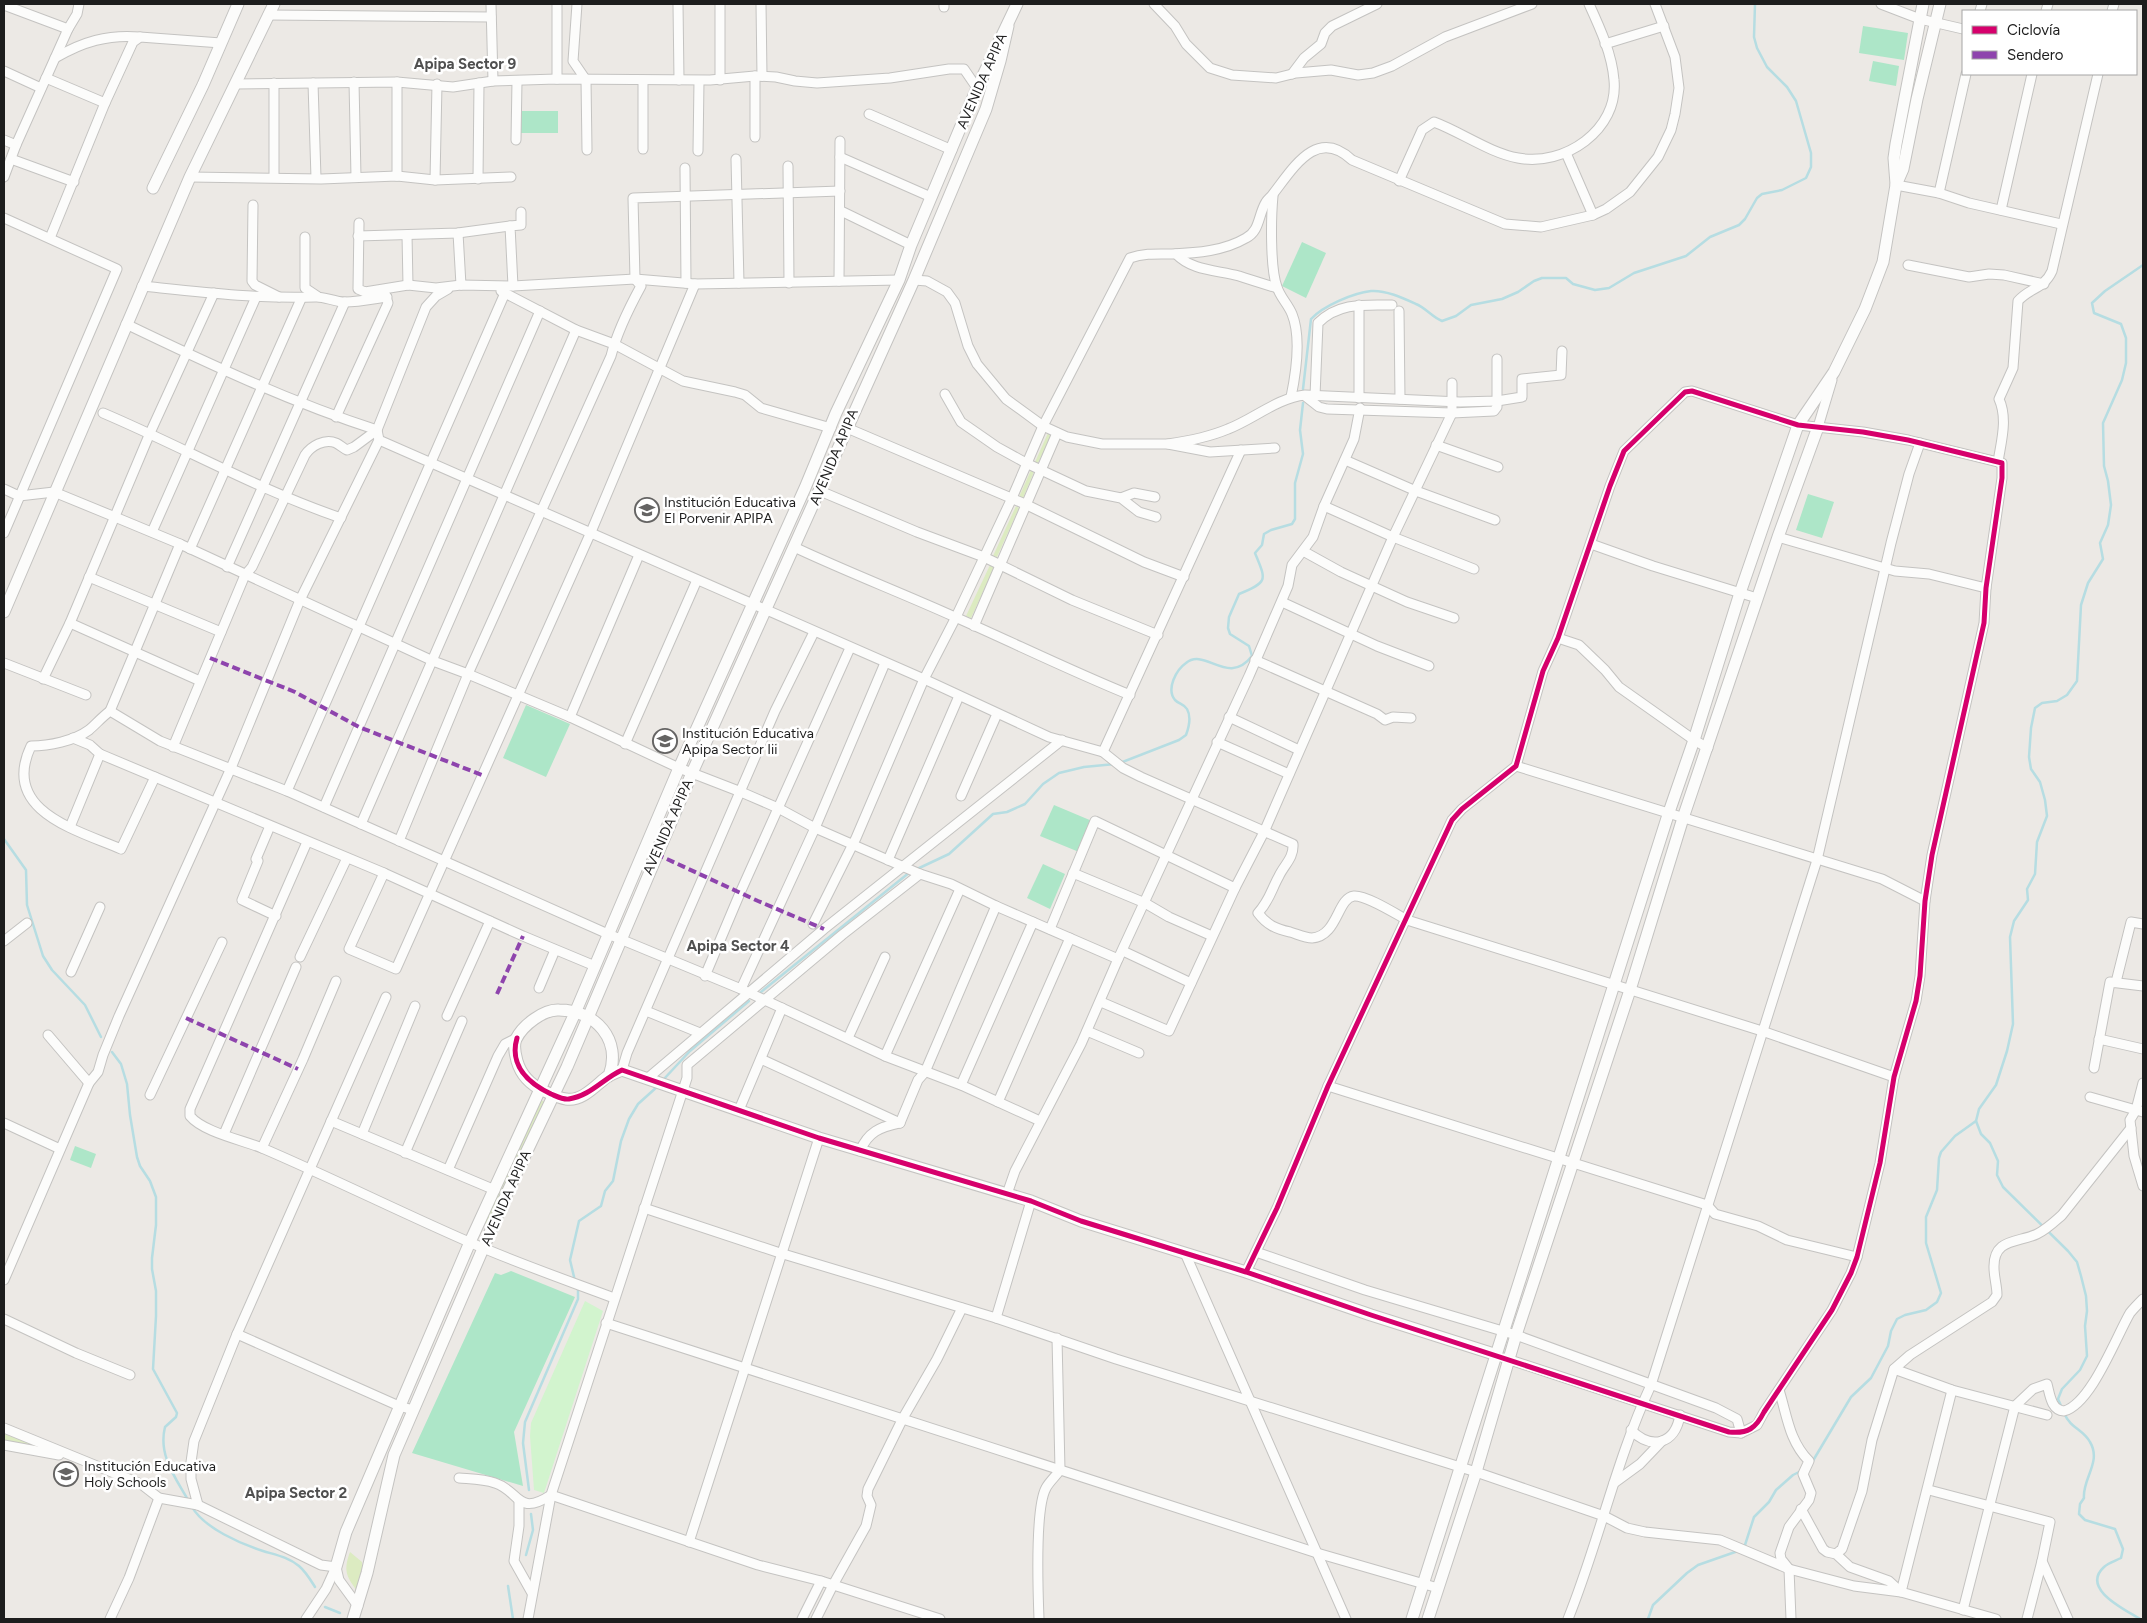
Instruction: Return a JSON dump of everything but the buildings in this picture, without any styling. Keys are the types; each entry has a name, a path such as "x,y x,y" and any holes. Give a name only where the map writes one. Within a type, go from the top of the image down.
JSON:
{"street":[{"path":"4,177 41,88 68,29 77,14 79,4"},
{"path":"153,188 238,4"},
{"path":"4,612 190,177 274,4"},
{"path":"491,4 493,81"},
{"path":"557,4 557,79"},
{"path":"577,4 573,62 586,80 587,150"},
{"path":"678,4 680,80"},
{"path":"720,4 720,80"},
{"path":"755,137 761,4"},
{"name":"AVENIDA APIPA","path":"306,1619 326,1589 336,1567 346,1532 470,1242 575,1013 679,768 898,280 911,244 977,88 1017,4"},
{"path":"1154,4 1175,26 1186,44 1210,68 1232,75 1276,78 1292,74 1332,70 1358,75 1373,73 1392,66 1445,37 1532,4"},
{"path":"1292,74 1304,58 1321,44 1325,34 1332,26 1377,4"},
{"path":"1399,181 1422,130 1434,122 1518,158 1536,159 1566,153 1592,136 1608,112 1614,93 1615,81 1605,44 1589,4"},
{"path":"813,924 889,764 924,680 1012,498 1043,426 1067,376 1130,258 1148,254 1176,254 1216,250 1229,247 1247,238 1254,233 1266,201 1273,196 1281,181 1313,149 1326,147 1342,151 1352,160 1505,224 1541,227 1593,215 1618,202 1630,192 1658,158 1671,130 1677,101 1678,74 1676,57 1655,4"},
{"path":"1880,4 1920,19 1962,29"},
{"path":"1412,1619 1668,815 1694,740 1740,593 1798,425 1834,372 1865,309 1883,262 1896,185 1894,158 1896,144 1923,4"},
{"path":"1896,185 1903,169 1917,99 1940,4"},
{"path":"4,5 68,29"},
{"path":"268,16 491,16"},
{"name":"AVENIDA APIPA","path":"353,1619 358,1606 394,1455 507,1194 554,1095 692,772 914,280 986,109 1008,26"},
{"path":"1605,44 1664,26"},
{"path":"55,58 93,40 116,36 221,43"},
{"path":"50,238 105,103 133,42 140,37"},
{"path":"235,84 397,82 437,84 453,87 493,81 517,80 699,81 758,76 776,76 809,83 824,83 890,78 949,69 964,69 977,88"},
{"path":"4,71 41,88"},
{"path":"1939,193 1966,75"},
{"path":"2001,210 2032,75"},
{"path":"1998,462 2003,413 1999,399 2013,368 2018,301 2024,295 2044,284 2052,271 2098,75"},
{"path":"46,78 105,103"},
{"path":"516,140 517,80"},
{"path":"643,80 643,149"},
{"path":"698,151 699,81"},
{"path":"354,82 356,177"},
{"path":"397,82 397,176"},
{"path":"274,83 274,177"},
{"path":"313,83 316,178"},
{"path":"478,178 479,83"},
{"path":"435,180 437,84"},
{"path":"869,114 952,150"},
{"path":"4,140 16,145"},
{"path":"839,282 840,142"},
{"path":"1566,153 1593,215"},
{"path":"840,157 931,197"},
{"path":"11,158 74,182"},
{"path":"736,159 738,283"},
{"path":"788,166 789,283"},
{"path":"384,873 349,949 396,969 661,367 690,284 685,168"},
{"path":"190,177 316,178 397,176 435,180 511,177"},
{"path":"1896,185 1939,193 1949,198 2062,224"},
{"path":"399,840 468,674 542,512 641,286 635,279 633,198 840,191"},
{"path":"1273,196 1272,232 1277,288 1292,313 1297,334 1291,397"},
{"path":"253,205 252,281 254,285 280,297"},
{"path":"840,211 911,244"},
{"path":"358,236 458,232 522,225 520,212"},
{"path":"4,218 117,269 4,534"},
{"path":"359,223 358,289 365,292 384,293"},
{"path":"510,226 513,286"},
{"path":"457,286 458,232"},
{"path":"407,235 408,285"},
{"path":"305,237 305,288 326,300 345,302 408,285 436,288 513,286 635,279 690,284 898,280"},
{"path":"1176,254 1181,259 1199,267 1277,288"},
{"path":"1908,265 1969,277 2004,274 2044,284"},
{"path":"914,280 927,281 947,292 955,304 968,346 977,364 1006,399 1043,426 1057,433 1067,437 1102,444 1168,444 1199,439 1229,429 1291,397 1315,396 1452,402 1497,401 1522,397 1522,379 1561,375 1562,351"},
{"path":"142,286 256,297 301,299 317,296"},
{"path":"173,747 245,575 252,568 310,448 320,443 335,443 347,450 377,430 426,307 436,296 457,286"},
{"path":"492,286 576,330 614,344 661,367 683,381 745,395 760,408 830,428"},
{"path":"43,679 70,623 150,433 214,293"},
{"path":"336,417 388,303 384,293"},
{"path":"287,791 357,627 505,293"},
{"path":"152,532 256,297"},
{"path":"190,549 301,299"},
{"path":"228,567 345,302"},
{"path":"1315,396 1318,323 1337,310 1350,305 1392,305"},
{"path":"1359,305 1359,398"},
{"path":"324,807 540,311"},
{"path":"1399,311 1400,399"},
{"path":"126,324 224,370 336,417 377,430"},
{"path":"361,824 576,330"},
{"path":"1305,396 1319,407 1327,409 1360,408 1452,413 1494,411 1498,407 1497,358"},
{"path":"1428,1619 1476,1472 1516,1336 1630,990 1683,818 1778,537 1818,428 1834,372"},
{"path":"1101,1002 1169,1031 1212,936 1264,832 1393,537 1452,413 1452,382"},
{"path":"517,1038 515,1054 518,1066 526,1079 540,1089 567,1100 583,1095 609,1076 622,1070 819,1138 1031,1201 1081,1221 1246,1272 1371,1315 1729,1432 1741,1433 1757,1425 1832,1310 1851,1273 1856,1257 1880,1163 1894,1076 1918,993 1925,901 1932,855 1984,623 1986,588 2002,478 2002,463 1920,443 1863,432 1798,425 1692,391 1685,392 1624,451 1610,486 1558,638 1543,671 1516,766 1462,809 1452,820 1328,1086 1277,1208 1246,1272"},
{"path":"945,394 961,422 997,447 1086,491 1121,498 1139,512 1156,517"},
{"path":"1007,1194 1015,1171 1101,1002 1120,955 1282,602 1288,586 1292,565 1313,537 1324,506 1358,428 1360,408"},
{"path":"103,413 286,497 341,518"},
{"path":"847,428 1012,498 1144,562 1184,577"},
{"path":"4,1280 89,1083 98,1072 119,1016 231,768 300,600 379,440 377,430"},
{"path":"974,626 1057,433"},
{"path":"379,440 505,494 1049,737 1103,752 1129,771 1293,844 1294,850 1278,877 1271,896 1258,913 1269,925 1276,929 1311,938 1319,936 1332,927 1344,904 1354,896 1363,898 1407,920 1613,986 1762,1031 1894,1076"},
{"path":"1568,1619 1604,1516 1631,1430 1650,1385 1817,860 1885,568 1909,474 1920,443"},
{"path":"1168,444 1210,452 1275,448"},
{"path":"1436,445 1498,467"},
{"path":"1103,752 1242,450"},
{"path":"1345,460 1416,491 1495,520"},
{"path":"4,489 19,496 54,492 115,516 180,544 357,627 570,717 679,768 778,808 815,828 920,874 951,884 1050,930 1190,983"},
{"path":"820,491 917,532 984,557 1072,600 1158,635"},
{"path":"1121,498 1134,493 1155,497"},
{"path":"1324,506 1393,537 1474,568"},
{"path":"1778,537 1885,568 1929,574 1986,588"},
{"path":"155,777 121,848 70,827 38,808 27,796 24,765 32,746 44,746 73,738 87,731 110,711 180,544"},
{"path":"1591,544 1653,566 1757,598"},
{"path":"794,547 1130,695"},
{"path":"1303,552 1340,572 1407,602 1454,618"},
{"path":"570,717 639,555"},
{"path":"89,577 221,632"},
{"path":"625,744 697,580"},
{"path":"1282,602 1396,654 1429,666"},
{"path":"70,623 200,681"},
{"path":"622,1070 775,711 814,632"},
{"path":"1558,638 1579,645 1605,670 1619,687 1708,748"},
{"path":"706,976 778,808 850,648"},
{"path":"1255,660 1377,714 1385,720 1393,717 1411,718"},
{"path":"4,663 86,695"},
{"path":"745,991 885,663"},
{"path":"888,860 959,696"},
{"path":"110,711 173,747 287,791 608,934 670,958 706,976 745,991 885,1056 961,1085 1040,1121"},
{"path":"961,796 997,714"},
{"path":"1229,717 1299,750"},
{"path":"73,738 90,745 100,754 384,873 595,966"},
{"path":"648,1078 745,991 1062,740"},
{"path":"1217,742 1289,774"},
{"path":"70,827 100,754"},
{"path":"1516,766 1668,815 1882,879 1925,901"},
{"path":"1050,930 1095,821 1235,888"},
{"path":"270,826 242,900 276,916"},
{"path":"307,842 190,1109 190,1116 194,1121 262,1148 470,1242 531,1268 614,1298"},
{"path":"300,957 347,858"},
{"path":"1073,873 1144,903 1169,917 1212,936"},
{"path":"528,1619 550,1495 687,1078 687,1065 920,874"},
{"path":"885,1056 960,889"},
{"path":"900,1123 918,1080 925,1072 996,906"},
{"path":"71,972 100,907"},
{"path":"447,1016 490,921"},
{"path":"961,1085 1033,922"},
{"path":"2116,982 2130,922 2143,924"},
{"path":"4,941 26,923"},
{"path":"998,1102 1070,938"},
{"path":"150,1095 222,942"},
{"path":"539,988 555,950"},
{"path":"848,1038 885,957"},
{"path":"224,1134 296,966"},
{"path":"262,1148 336,981"},
{"path":"2094,1068 2110,982 2143,986"},
{"path":"198,1505 191,1479 194,1441 237,1334 386,997"},
{"path":"362,1134 415,1006"},
{"path":"739,1110 782,1008"},
{"path":"448,1170 505,1044 517,1038 540,1015 558,1009 575,1013 586,1017 606,1032 614,1056 609,1076"},
{"path":"646,1011 700,1033"},
{"path":"405,1152 462,1021"},
{"path":"1087,1031 1139,1053"},
{"path":"48,1035 89,1083"},
{"path":"2099,1039 2143,1049"},
{"path":"760,1059 900,1123"},
{"path":"2143,1083 2140,1111 2130,1120 2134,1156 2143,1186"},
{"path":"1328,1086 1707,1205 1715,1214 1758,1226 1787,1240 1856,1257"},
{"path":"2090,1097 2140,1111"},
{"path":"331,1121 495,1190"},
{"path":"4,1123 60,1149"},
{"path":"860,1151 871,1134 879,1128 900,1123"},
{"path":"1836,1554 1842,1549 1862,1491 1872,1440 1894,1369 1910,1354 1992,1302 1997,1295 1994,1268 1999,1249 2005,1243 2036,1235 2062,1215 2131,1128"},
{"path":"689,1542 780,1254 819,1138"},
{"path":"996,1318 1031,1201"},
{"path":"644,1208 780,1254 996,1318 1116,1359 1476,1472 1604,1516 1627,1528 1720,1540 1789,1568 1854,1586 1901,1592 1996,1619"},
{"path":"1256,1252 1365,1290 1516,1336 1650,1385 1733,1416 1737,1419 1741,1433"},
{"path":"1185,1253 1346,1619"},
{"path":"1963,1610 2015,1406 2033,1389 2047,1384 2053,1405 2057,1410 2064,1411 2077,1405 2104,1363 2131,1312 2143,1299"},
{"path":"816,1619 866,1526 871,1505 867,1496 868,1489 903,1418 937,1359 962,1308"},
{"path":"4,1319 76,1354 130,1375"},
{"path":"606,1323 1317,1553 1438,1588"},
{"path":"237,1334 399,1406 413,1410"},
{"path":"1039,1619 1041,1508 1046,1488 1060,1470 1057,1338"},
{"path":"1894,1369 1952,1390 2047,1415"},
{"path":"1779,1390 1790,1430 1798,1447 1809,1461 1803,1474 1811,1493 1809,1500 1789,1527 1780,1553 1789,1568 1792,1619"},
{"path":"1901,1592 1952,1390"},
{"path":"1614,1484 1640,1464 1662,1441 1670,1437 1675,1430 1680,1415"},
{"path":"4,1428 141,1484 159,1498 198,1505 321,1565 336,1567 339,1580 358,1606"},
{"path":"1631,1430 1648,1442 1662,1441"},
{"path":"4,1445 76,1458"},
{"path":"460,1478 496,1483 525,1503 533,1503 550,1495 758,1565 821,1581 940,1619"},
{"path":"1928,1490 2050,1522 2027,1619"},
{"path":"110,1619 129,1578 159,1498"},
{"path":"519,1500 519,1526 514,1560 532,1593"},
{"path":"1801,1509 1823,1549 1836,1554 1850,1567 1889,1582 1901,1592"},
{"path":"2042,1560 2068,1619"},
{"path":"802,1619 821,1581"}],"green space":[{"path":"1863,26 1908,33 1904,60 1859,53"},
{"path":"1873,61 1899,66 1896,86 1869,81"},
{"path":"519,111 558,111 558,133 519,133"},
{"path":"1302,242 1326,253 1306,298 1282,286"},
{"path":"1048,433 1052,435 1038,463 1035,462"},
{"path":"1031,470 1034,472 1023,498 1019,497"},
{"path":"1808,494 1834,502 1822,538 1796,530"},
{"path":"1016,506 1019,508 997,557 993,556"},
{"path":"990,565 994,568 971,618 966,616"},
{"path":"526,705 570,724 546,777 503,758"},
{"path":"1054,805 1092,821 1079,852 1040,836"},
{"path":"1043,864 1065,874 1050,909 1027,898"},
{"path":"541,1100 545,1102 490,1225 484,1223"},
{"path":"75,1146 96,1154 91,1168 70,1160"},
{"path":"511,1271 575,1297 514,1432 523,1486 412,1453 495,1273 501,1275"},
{"path":"585,1301 603,1311 544,1493 534,1490 530,1436 531,1423"},
{"path":"4,1434 37,1446 4,1440"},
{"path":"350,1552 362,1562 363,1583 360,1595 352,1584 346,1570"}],"waterway":[{"path":"1303,389 1311,319 1323,309 1339,301 1364,292 1383,292 1420,306 1442,321 1456,316 1471,305 1502,299 1542,278 1566,278 1573,284 1595,290 1609,288 1634,273 1686,256 1710,237 1739,225 1745,219 1757,198 1762,194 1782,190 1806,178 1811,167 1811,153 1796,101 1787,87 1767,67 1757,48 1754,37 1755,4"},
{"path":"2062,1408 2058,1399 2062,1389 2080,1370 2087,1356 2086,1296 2077,1262 2003,1187 1997,1175 1998,1161 1990,1143 1981,1134 1976,1121 1979,1109 1996,1085 2007,1051 2013,1024 2010,937 2014,921 2028,900 2027,889 2035,874 2037,842 2047,816 2040,782 2031,769 2029,757 2031,728 2035,708 2042,703 2057,701 2067,695 2077,681 2081,605 2088,583 2103,559 2100,543 2108,525 2111,505 2104,466 2103,423 2122,380 2126,363 2126,338 2121,324 2094,313 2092,303 2105,291 2143,265"},
{"path":"1120,763 1179,740 1186,735 1189,722 1187,709 1172,696 1173,680 1182,666 1193,659 1226,668 1234,668 1243,665 1252,656 1249,646 1230,634 1228,628 1229,617 1239,594 1256,586 1262,579 1263,575 1255,553 1262,545 1264,534 1292,524 1295,519 1295,483 1303,454 1300,430 1303,403"},
{"path":"915,870 949,854 993,814 1007,812 1025,804 1043,784 1059,773 1084,767 1115,764"},
{"path":"4,839 26,870 27,905 43,956 52,970 85,1005 101,1037"},
{"path":"761,992 910,872"},
{"path":"663,1080 690,1051 749,1001"},
{"path":"112,1052 121,1064 127,1084 137,1157 156,1197 156,1225 152,1258 156,1291 153,1369 177,1413 176,1417 165,1427 164,1447 173,1474 188,1500"},
{"path":"575,1281 570,1260 579,1221 601,1206 605,1191 613,1181 621,1141 629,1119 638,1104 658,1086"},
{"path":"1811,1464 1851,1397 1871,1378 1888,1346 1891,1331 1897,1319 1926,1310 1937,1302 1941,1293 1926,1243 1926,1217 1937,1190 1941,1152 1955,1136 1976,1121"},
{"path":"529,1490 523,1443 525,1422 578,1299 578,1288"},
{"path":"2064,1413 2070,1422 2084,1434 2093,1449 2093,1463 2084,1491 2084,1498 2080,1504 2079,1514 2085,1520 2115,1529 2123,1549 2121,1558 2104,1567 2098,1575 2098,1583 2101,1591 2108,1598 2140,1619"},
{"path":"1743,1548 1754,1517 1769,1502 1776,1490 1793,1475 1801,1471"},
{"path":"192,1507 205,1522 224,1534 244,1544 291,1560 304,1571 315,1587"},
{"path":"526,1555 533,1530 531,1514"},
{"path":"1648,1619 1653,1605 1687,1573 1698,1565 1738,1551"},
{"path":"508,1586 513,1619"},
{"path":"325,1607 340,1613"}],"marked path":[{"path":"210,658 295,692 359,727 482,775"},
{"path":"656,854 824,929"},
{"path":"497,994 523,936"},
{"path":"186,1018 298,1069"}],"cycle path":[{"path":"517,1038 516,1057 522,1072 543,1090 562,1098 569,1099 584,1094 622,1070 819,1138 1031,1201 1081,1221 1246,1272 1371,1315 1729,1432 1746,1431 1758,1422 1832,1310 1857,1257 1880,1163 1894,1077 1916,1001 1920,976 1925,901 1932,855 1984,623 1986,588 2002,478 2002,463 1908,440 1863,432 1798,425 1692,391 1685,392 1624,451 1610,486 1558,638 1543,671 1516,766 1462,809 1452,820 1328,1086 1277,1208 1246,1272"}],"place":[{"name":"Institución Educativa El Porvenir APIPA","path":"647,510"},
{"name":"Institución Educativa Apipa Sector Iii","path":"665,741"},
{"name":"Institución Educativa Holy Schools","path":"66,1474"}],"district":[{"name":"Apipa Sector 9","path":"465,64"},
{"name":"Apipa Sector 4","path":"738,946"},
{"name":"Apipa Sector 2","path":"296,1493"}]}
